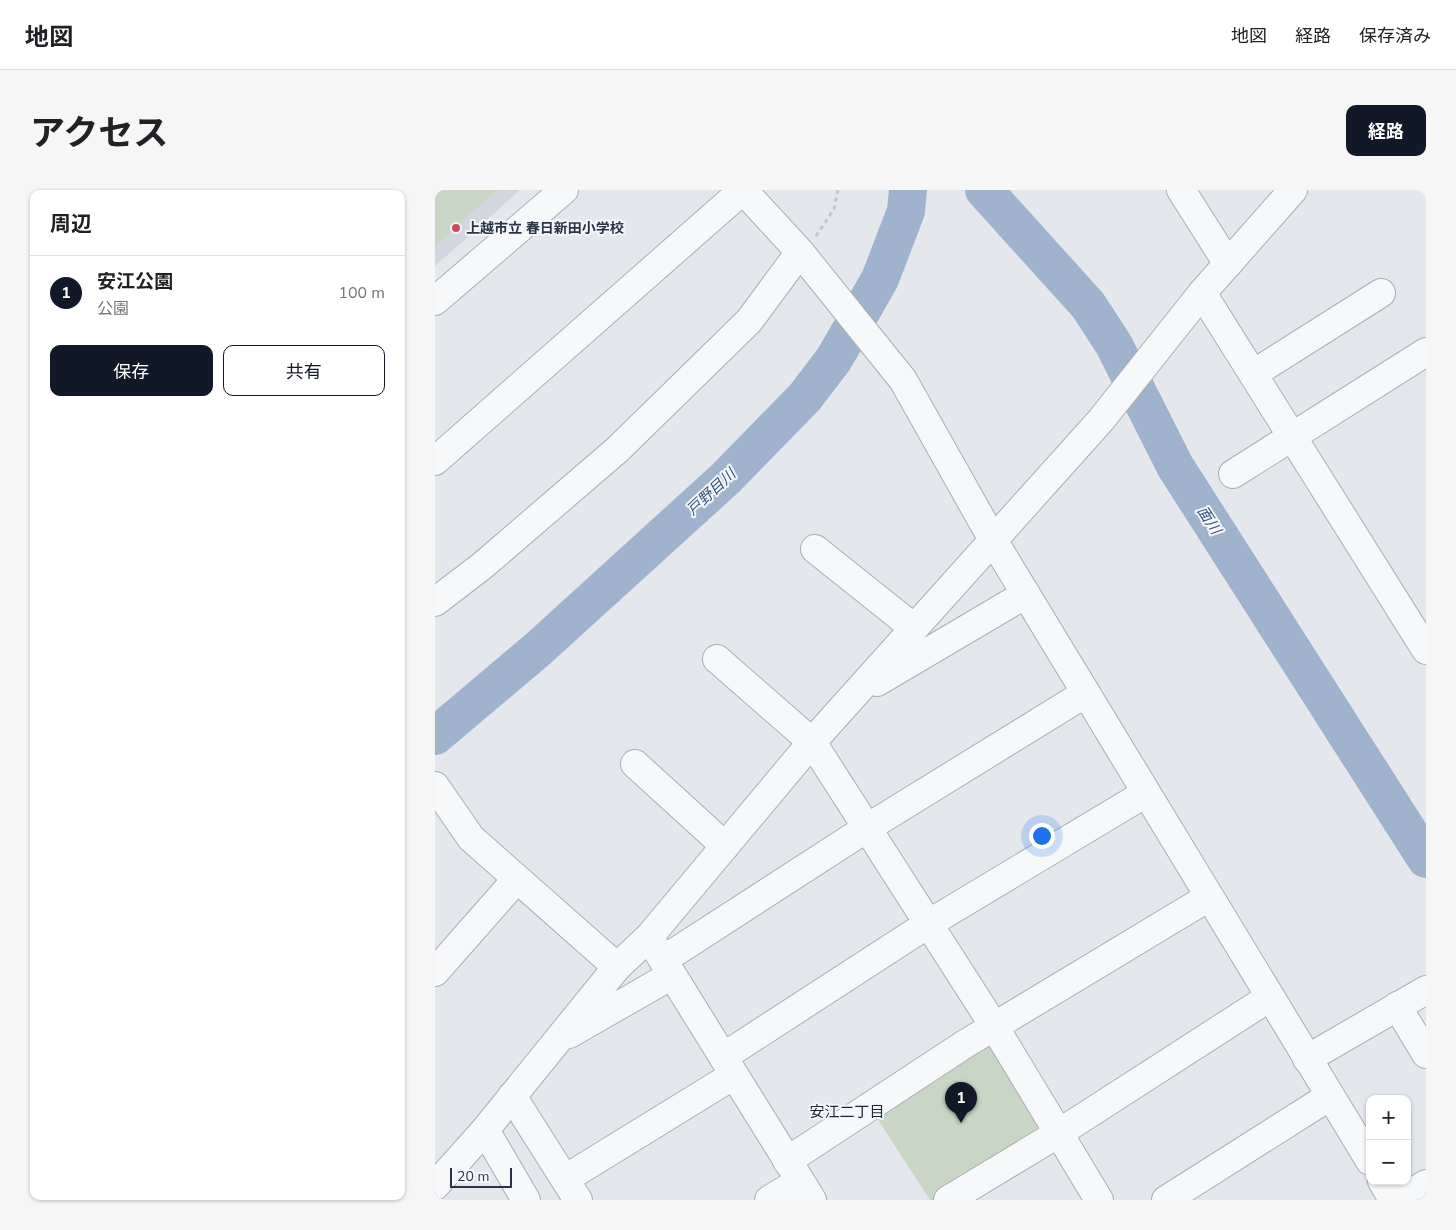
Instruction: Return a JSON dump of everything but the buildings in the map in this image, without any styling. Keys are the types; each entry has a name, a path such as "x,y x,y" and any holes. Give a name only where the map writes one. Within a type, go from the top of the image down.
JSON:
{"street":[{"path":"435,301 564,190"},
{"path":"435,461 743,190 800,252 903,380 993,540 1366,1154"},
{"path":"1181,190 1228,264"},
{"path":"435,1186 485,1130 617,967 649,937 812,742 1101,420 1202,293 1293,190"},
{"path":"435,602 482,566 617,450 749,321 800,252"},
{"path":"1202,293 1426,650"},
{"path":"1253,374 1381,293"},
{"path":"1233,474 1426,352"},
{"path":"815,549 914,628"},
{"path":"853,696 1026,594"},
{"path":"717,659 812,742 994,1026 1099,1200"},
{"path":"555,1042 667,967 867,828 1085,693"},
{"path":"635,764 725,846"},
{"path":"435,786 471,838 516,880 617,967"},
{"path":"512,1096 572,1190 729,1066 928,924 1146,793"},
{"path":"435,972 516,880"},
{"path":"769,1200 800,1181 994,1026 1209,897"},
{"path":"649,937 800,1181"},
{"path":"1307,1058 1426,990"},
{"path":"948,1200 1059,1133 1270,997"},
{"path":"1397,1006 1426,1054"},
{"path":"1167,1200 1330,1096"},
{"path":"485,1130 526,1200"},
{"path":"1400,1200 1426,1184"},
{"path":"1384,1185 1393,1200"}],"path":[{"path":"800,252 820,232 834,209 838,190"}],"shaded area":[{"name":"上越市立 春日新田小学校","path":"435,190 520,190 435,266"}],"green space":[{"path":"435,190 497,190 435,246"},
{"path":"989,1042 1047,1132 941,1200 930,1200 875,1115"}],"waterway":[{"name":"戸野目川","path":"435,736 538,649 726,478 805,397 834,359 880,279 906,211 908,190"},
{"name":"面川","path":"984,190 1088,305 1114,345 1175,466 1426,859"}],"place":[{"name":"上越市立 春日新田小学校","path":"456,228"},
{"name":"安江公園","path":"961,1123"}],"district":[{"name":"安江二丁目","path":"847,1112"}]}
